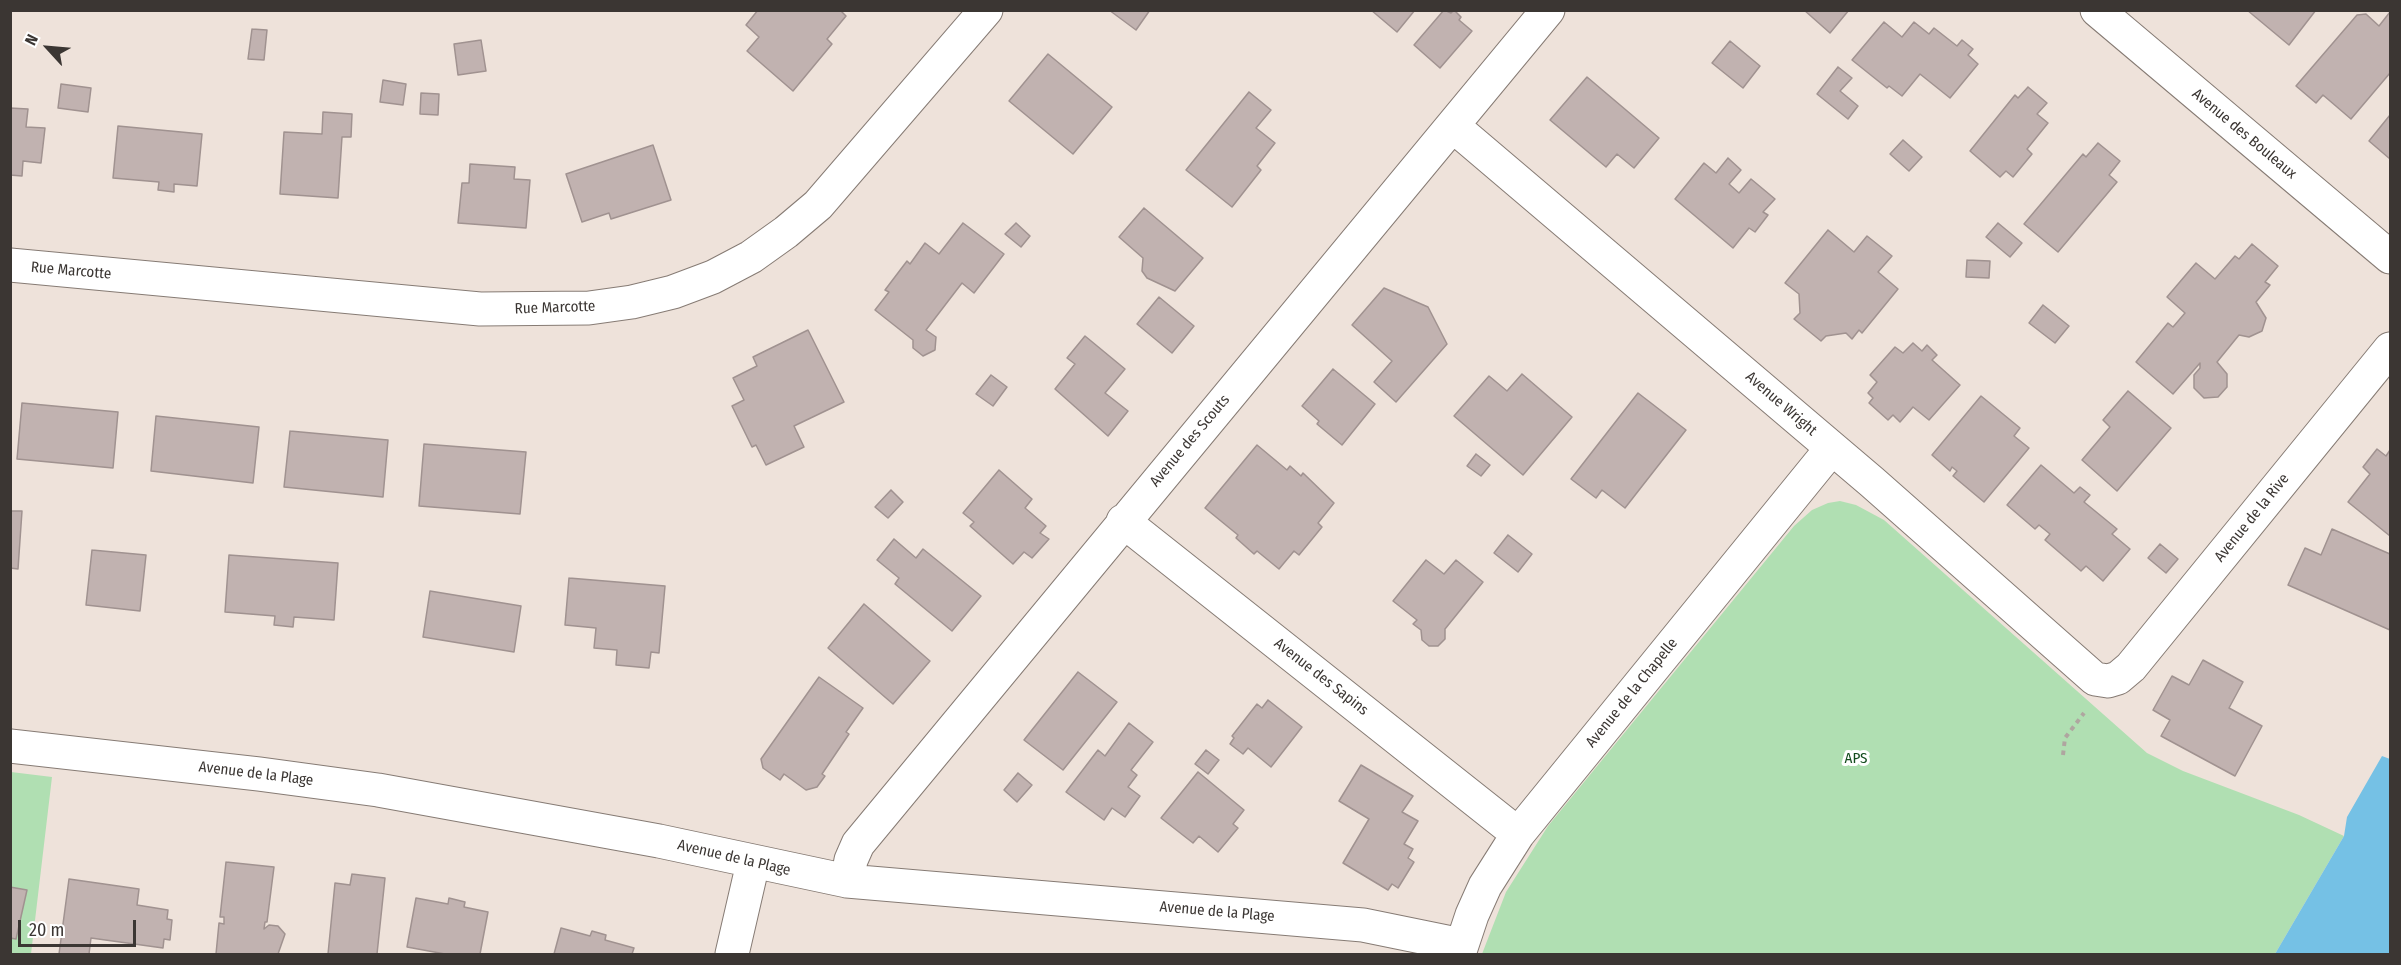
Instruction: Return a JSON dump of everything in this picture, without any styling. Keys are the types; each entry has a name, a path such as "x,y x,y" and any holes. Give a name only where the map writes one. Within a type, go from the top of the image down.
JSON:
{"street":[{"name":"Rue Marcotte","path":"10,265 480,309 589,308 632,302 673,292 713,277 751,256 786,232 818,205 986,10"},
{"name":"Avenue des Scouts","path":"847,881 851,860 858,844 1548,10"},
{"name":"Avenue des Bouleaux","path":"2097,10 2391,257"},
{"name":"Avenue Wright","path":"1453,126 1832,448 2086,673 2095,679 2108,681"},
{"name":"Avenue de la Rive","path":"2108,681 2118,678 2131,667 2391,349"},
{"name":"Avenue de la Chapelle","path":"1460,950 1485,885 1518,834 1832,448"},
{"name":"Avenue des Sapins","path":"1123,521 1518,834"},
{"name":"Avenue de la Plage","path":"10,746 260,774 378,790 659,841 847,881 1363,925 1460,950"},
{"path":"732,954 753,862"}],"path":[{"path":"2063,755 2065,738 2108,681"}],"green space":[{"name":"APS","path":"1840,501 1856,505 1884,520 2147,753 2183,771 2299,815 2344,836 2275,954 1482,954 1506,892 1548,826 1794,526 1812,510"},
{"path":"11,772 52,777 31,954 11,954"}],"water":[{"path":"2382,756 2390,759 2390,954 2275,954 2344,836 2347,817"}],"building":[{"path":"758,10 840,10 846,16 827,39 832,44 793,91 747,51 759,37 746,25"},
{"path":"1109,10 1150,10 1136,30"},
{"path":"1371,10 1415,10 1397,32"},
{"path":"1444,10 1451,13 1454,10 1461,17 1459,20 1472,31 1440,68 1414,45"},
{"path":"1804,10 1849,10 1830,33"},
{"path":"2247,10 2316,10 2289,45"},
{"path":"2390,12 2390,73 2351,119 2323,95 2316,103 2296,86 2357,15 2366,14 2379,26"},
{"path":"1884,22 1902,37 1914,22 1929,34 1934,28 1957,46 1962,40 1973,49 1968,55 1978,64 1950,98 1920,74 1902,96 1889,86 1887,88 1852,60"},
{"path":"252,29 267,30 264,60 248,59"},
{"path":"481,40 486,71 458,75 454,44"},
{"path":"1730,41 1760,66 1743,88 1712,63"},
{"path":"1048,54 1112,107 1073,154 1009,101"},
{"path":"1838,67 1852,78 1840,91 1858,106 1848,119 1817,94"},
{"path":"1587,77 1659,138 1634,168 1617,154 1606,167 1550,120"},
{"path":"383,80 406,84 403,105 380,102"},
{"path":"61,84 91,88 88,112 58,108"},
{"path":"2028,87 2047,103 2037,114 2048,123 2027,149 2032,154 2013,177 2006,171 2000,177 1970,151 2015,95 2018,98"},
{"path":"1249,92 1271,110 1256,128 1275,143 1257,166 1261,170 1232,207 1186,170"},
{"path":"421,93 439,94 438,115 420,114"},
{"path":"10,108 28,109 26,127 45,128 41,163 23,161 22,176 10,175"},
{"path":"323,112 352,114 351,137 342,137 338,198 280,194 284,132 322,134"},
{"path":"2390,115 2390,159 2369,141"},
{"path":"118,126 202,134 197,186 174,184 174,192 158,190 159,182 113,178"},
{"path":"1903,140 1922,157 1909,171 1890,154"},
{"path":"2098,143 2120,161 2109,175 2117,182 2058,252 2024,224 2083,154 2086,157"},
{"path":"653,145 671,200 611,219 609,213 582,222 566,174"},
{"path":"1728,158 1741,170 1729,184 1739,193 1751,179 1775,199 1763,212 1768,215 1755,232 1749,228 1733,248 1675,199 1704,163 1716,173"},
{"path":"470,164 515,167 514,179 530,180 526,228 458,223 462,183 469,183"},
{"path":"1144,208 1203,258 1175,291 1147,278 1142,271 1143,258 1119,237"},
{"path":"963,223 1004,254 974,293 962,283 926,330 936,337 935,350 923,356 913,348 913,340 875,310 889,292 885,290 907,261 910,264 925,243 939,254"},
{"path":"1016,223 1030,236 1021,247 1005,234"},
{"path":"1998,223 2022,243 2010,257 1986,237"},
{"path":"1828,230 1854,252 1867,236 1892,256 1878,272 1898,289 1862,333 1859,330 1852,339 1846,333 1826,336 1821,341 1794,319 1800,313 1799,294 1785,283"},
{"path":"2252,244 2278,266 2265,282 2270,285 2256,302 2266,318 2262,331 2249,337 2239,335 2217,362 2227,374 2227,387 2218,397 2204,398 2194,388 2194,375 2200,368 2200,363 2173,394 2136,362 2168,323 2173,327 2185,313 2167,297 2196,263 2215,279 2235,256 2239,259"},
{"path":"1967,260 1990,261 1989,278 1966,277"},
{"path":"1384,288 1428,307 1447,344 1396,402 1374,382 1392,361 1352,325"},
{"path":"1159,297 1194,326 1172,353 1137,324"},
{"path":"2043,305 2069,326 2055,343 2029,323"},
{"path":"808,330 844,402 794,426 804,447 766,465 756,445 752,447 732,406 744,400 733,378 757,366 753,357"},
{"path":"1085,336 1125,369 1105,393 1128,411 1108,436 1055,389 1075,364 1067,358"},
{"path":"1913,343 1922,351 1927,345 1937,355 1932,360 1960,385 1929,420 1913,407 1900,422 1893,415 1888,420 1869,403 1873,398 1868,393 1877,382 1870,375 1895,347 1903,353"},
{"path":"1333,369 1375,404 1342,445 1317,424 1319,421 1302,406"},
{"path":"1522,374 1572,417 1523,475 1454,416 1489,376 1507,391"},
{"path":"991,375 1007,387 993,406 976,394"},
{"path":"2128,391 2171,428 2117,491 2082,460 2110,427 2103,420"},
{"path":"1638,393 1686,430 1625,508 1602,490 1596,498 1571,479"},
{"path":"1981,396 2020,428 2014,436 2029,448 1984,502 1953,476 1957,471 1952,467 1950,471 1932,455"},
{"path":"22,403 118,412 113,468 17,459"},
{"path":"156,416 259,427 253,483 151,471"},
{"path":"290,431 388,440 383,497 284,487"},
{"path":"424,444 526,452 520,514 419,506"},
{"path":"1257,445 1287,470 1290,466 1301,476 1303,473 1334,503 1318,523 1322,527 1299,555 1294,551 1279,569 1257,551 1254,554 1236,538 1238,535 1205,508"},
{"path":"2377,449 2386,456 2390,450 2390,536 2348,502 2370,474 2363,467"},
{"path":"1476,454 1490,465 1481,476 1467,466"},
{"path":"2041,465 2074,493 2080,487 2090,495 2084,502 2117,529 2112,534 2130,549 2103,581 2086,566 2081,571 2045,540 2050,534 2039,525 2035,529 2007,505"},
{"path":"999,470 1032,499 1025,508 1046,526 1040,533 1049,539 1032,558 1024,552 1013,564 970,526 974,522 963,513"},
{"path":"891,490 903,502 888,518 875,507"},
{"path":"10,511 22,511 18,569 10,568"},
{"path":"2332,529 2390,554 2390,630 2288,585 2305,548 2321,555"},
{"path":"1508,535 1532,554 1518,572 1494,553"},
{"path":"894,539 916,558 923,549 981,596 952,631 895,584 899,578 877,560"},
{"path":"2160,544 2178,559 2166,573 2148,558"},
{"path":"92,550 146,555 140,611 86,605"},
{"path":"229,555 338,563 334,620 294,617 293,627 274,625 275,616 225,612"},
{"path":"1426,560 1444,574 1456,560 1483,582 1445,629 1445,639 1438,646 1429,646 1422,640 1421,630 1413,624 1417,620 1393,601"},
{"path":"569,578 665,586 659,653 651,652 649,668 616,665 617,650 594,648 596,628 565,625"},
{"path":"430,591 521,606 514,652 423,637"},
{"path":"864,604 930,661 893,704 828,648"},
{"path":"2203,660 2243,682 2229,708 2262,726 2235,776 2161,736 2170,720 2153,710 2172,676 2189,685"},
{"path":"1078,672 1117,702 1063,770 1024,740"},
{"path":"819,677 863,708 846,732 849,734 822,774 825,776 817,787 806,790 784,774 780,780 763,768 761,759"},
{"path":"1268,700 1302,727 1271,767 1248,748 1243,754 1230,744 1234,738 1232,736 1257,704 1262,708"},
{"path":"1129,723 1153,742 1131,770 1137,775 1128,787 1140,796 1125,817 1112,808 1104,820 1066,792 1098,750 1105,756"},
{"path":"1206,750 1219,760 1208,774 1195,764"},
{"path":"1361,765 1413,796 1402,812 1418,821 1404,844 1413,849 1408,858 1414,862 1398,888 1392,884 1388,890 1343,863 1369,819 1339,801"},
{"path":"1198,772 1244,810 1233,824 1238,828 1218,852 1199,836 1193,843 1161,818"},
{"path":"1018,773 1032,785 1017,802 1004,790"},
{"path":"226,862 274,867 267,922 265,922 264,929 269,925 278,926 285,934 278,954 216,954 219,923 224,924 224,917 220,917"},
{"path":"352,874 385,878 377,954 328,954 335,883 350,885"},
{"path":"69,879 139,889 137,905 168,910 167,919 172,920 170,940 164,939 163,948 91,938 89,954 59,954"},
{"path":"10,887 27,890 16,939 10,938"},
{"path":"416,898 448,904 449,898 465,902 464,907 488,912 480,954 445,954 407,947"},
{"path":"561,928 590,936 592,931 606,935 605,940 634,948 632,954 554,954"}]}
